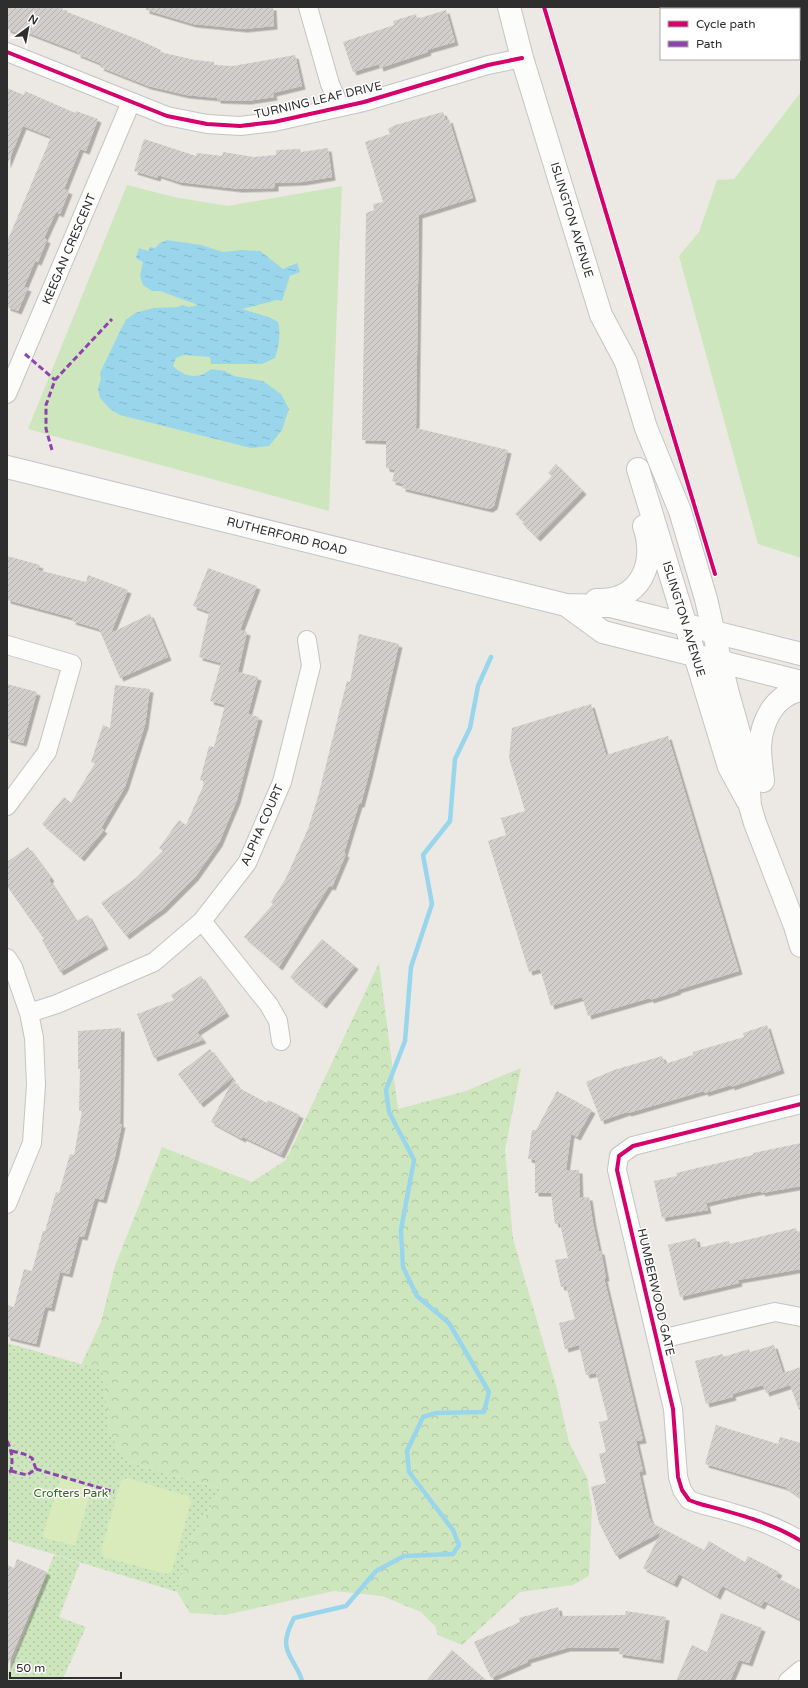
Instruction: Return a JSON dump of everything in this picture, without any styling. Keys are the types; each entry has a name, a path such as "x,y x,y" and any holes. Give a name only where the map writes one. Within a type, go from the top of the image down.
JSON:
{"main road":[{"name":"ISLINGTON AVENUE","path":"510,7 522,58 601,315 626,362 646,428 680,511 706,599 727,690 747,761 753,815"},
{"name":"ISLINGTON AVENUE","path":"646,428 638,469 729,767 753,815 795,926 801,946"},
{"name":"RUTHERFORD ROAD","path":"7,467 566,605 611,606 801,654"},
{"path":"539,598 606,600 625,594 638,584 647,568 649,548 638,509 634,486 638,469"},
{"name":"RUTHERFORD ROAD","path":"566,605 603,632 801,682"},
{"path":"753,815 764,792 760,747 765,721 773,706 783,697 801,690"}],"street":[{"path":"308,7 330,84 340,107"},
{"name":"TURNING LEAF DRIVE","path":"7,52 154,112 207,124 240,126 274,122 364,102 488,65 522,58"},
{"name":"KEEGAN CRESCENT","path":"7,394 131,102"},
{"name":"ALPHA COURT","path":"29,1013 57,1004 154,962 202,921 247,863 282,782 311,666 307,640"},
{"path":"7,645 72,664 47,752 7,806"},
{"path":"202,921 270,1005 278,1021 281,1041"},
{"path":"7,958 13,967 29,1013 34,1038 36,1085 32,1143 7,1204"},
{"name":"HUMBERWOOD GATE","path":"801,1104 633,1146 619,1156 617,1170 673,1409 678,1477 682,1490 689,1500 766,1523 784,1530 801,1541"},
{"path":"657,1340 775,1312 801,1317"},
{"path":"788,1681 801,1670"}],"green space":[{"path":"801,92 801,558 758,544 679,256 699,232 717,180 734,179"},
{"path":"127,185 174,197 228,206 342,186 329,511 28,429"},
{"path":"379,963 398,1109 466,1091 521,1068 505,1150 513,1239 557,1389 569,1442 587,1478 592,1508 589,1576 573,1585 520,1592 462,1645 438,1635 435,1626 421,1612 382,1596 334,1591 225,1615 190,1613 177,1592 192,1538 221,1489 125,1461 110,1434 102,1370 81,1365 101,1322 115,1266 162,1147 252,1182 286,1160"},
{"name":"Crofters Park","path":"7,1343 102,1370 110,1434 125,1461 221,1489 192,1538 177,1592 7,1540"},
{"path":"61,1478 92,1488 75,1546 42,1537"},
{"path":"127,1478 188,1496 191,1502 172,1571 166,1574 104,1557 101,1550 121,1481"},
{"path":"54,1555 80,1563 59,1617 86,1627 62,1681 7,1681 7,1677"}],"water":[{"path":"167,240 201,245 223,252 241,250 260,251 283,269 297,263 300,272 290,276 282,301 277,300 242,309 269,317 278,322 279,340 275,358 262,364 211,364 210,357 184,355 176,358 173,366 182,373 192,376 202,375 211,369 225,371 234,376 263,381 281,394 289,409 282,430 269,446 251,448 120,415 110,409 100,398 98,389 101,378 100,373 126,320 135,313 153,308 178,307 182,305 189,307 198,305 160,291 152,291 143,285 140,276 143,262 136,258 139,248 148,251 150,247 155,248 160,243"}],"building":[{"path":"9,7 64,7 62,10 137,39 161,50 160,52 195,60 214,62 214,65 233,66 295,55 302,86 273,93 274,97 247,101 217,100 217,98 186,95 148,86 100,67 102,64 77,54 78,52 26,32 25,36 7,29 7,13"},
{"path":"146,7 273,7 274,26 244,29 193,24 146,10"},
{"path":"446,10 455,42 427,50 428,52 380,68 379,64 353,72 343,42 394,25 393,21 416,14 417,19"},
{"path":"7,88 24,95 25,91 75,113 76,111 98,119 86,151 80,149 64,189 69,191 60,214 56,212 44,238 47,240 38,262 35,261 24,287 28,288 18,311 7,307 7,242 51,137 23,126 7,165"},
{"path":"443,112 446,121 449,119 473,198 419,215 416,428 508,450 494,506 489,509 402,488 403,484 392,481 395,470 386,468 386,441 362,440 366,213 374,210 373,204 383,202 365,142 390,134 388,129 395,125"},
{"path":"144,139 196,156 197,153 222,156 223,152 254,157 276,155 276,150 300,149 301,152 328,148 332,177 302,182 275,183 275,188 239,189 179,182 158,175 157,178 134,171"},
{"path":"556,464 583,491 537,538 522,523 525,522 515,514 552,476 548,473"},
{"path":"7,556 40,565 38,570 86,582 88,575 128,590 111,633 150,614 168,657 120,678 99,629 72,621 73,618 7,600"},
{"path":"208,568 257,586 240,630 247,632 238,672 258,677 248,714 259,717 237,800 219,843 195,877 163,909 126,936 101,903 136,878 163,851 159,848 179,820 186,825 205,782 200,780 209,746 214,747 225,705 210,701 221,663 199,657 209,612 193,606"},
{"path":"359,634 399,644 370,770 361,804 359,804 344,853 346,854 332,887 329,886 279,967 244,937 273,904 271,902 286,878 308,829 319,793 347,681 350,682"},
{"path":"7,684 37,692 23,743 7,739"},
{"path":"115,685 150,689 145,725 125,787 101,828 104,830 81,858 42,824 64,797 71,803 95,763 91,762 103,725 110,728"},
{"path":"591,704 606,755 668,736 739,971 650,1000 650,998 588,1016 582,997 551,1006 540,969 529,972 488,841 506,835 501,818 525,811 509,758 512,728"},
{"path":"28,847 51,878 49,880 76,921 88,915 105,946 60,972 42,940 44,939 7,886 7,862"},
{"path":"322,939 355,966 323,1005 290,977"},
{"path":"201,976 226,1013 197,1032 203,1040 154,1058 137,1014 174,1000 171,995"},
{"path":"767,1025 781,1070 731,1087 731,1085 705,1093 704,1091 628,1113 627,1112 601,1121 586,1082 614,1070 662,1056 665,1064 693,1055 693,1052 744,1037 743,1033"},
{"path":"121,1028 120,1124 122,1124 115,1157 103,1200 95,1198 84,1237 79,1236 69,1274 60,1272 51,1308 45,1307 36,1344 7,1337 7,1305 14,1307 24,1269 32,1271 56,1192 59,1193 70,1154 74,1155 82,1111 79,1111 80,1069 78,1069 78,1031"},
{"path":"210,1049 232,1078 200,1104 178,1074"},
{"path":"233,1080 239,1088 267,1103 268,1100 300,1115 281,1155 243,1137 242,1139 211,1122"},
{"path":"557,1091 592,1110 577,1137 571,1134 566,1170 579,1170 580,1198 589,1197 593,1223 599,1251 601,1251 606,1278 604,1278 643,1440 636,1441 643,1471 639,1472 649,1517 652,1523 704,1550 709,1541 745,1562 748,1556 779,1572 776,1577 801,1590 801,1620 764,1601 761,1606 722,1586 717,1596 679,1574 674,1584 643,1568 661,1532 616,1556 599,1523 591,1487 606,1483 599,1454 606,1452 599,1422 608,1420 596,1373 586,1375 579,1345 565,1349 559,1323 575,1319 566,1286 561,1287 555,1260 568,1258 560,1224 555,1224 551,1193 535,1193 535,1160 528,1159 532,1130 536,1130"},
{"path":"801,1143 801,1186 736,1196 706,1203 708,1210 662,1218 654,1181 677,1176 676,1173 753,1155 753,1153"},
{"path":"796,1228 797,1233 801,1231 801,1269 738,1280 739,1283 680,1297 668,1245 696,1238 698,1248 729,1241 730,1244"},
{"path":"774,1345 783,1373 801,1367 801,1410 799,1410 790,1385 766,1393 763,1385 732,1394 733,1397 706,1404 695,1361 723,1354 723,1357 749,1349 750,1352"},
{"path":"716,1425 778,1444 780,1437 801,1443 801,1498 785,1487 705,1464"},
{"path":"17,1559 47,1572 7,1667 7,1565 14,1568"},
{"path":"558,1607 560,1616 625,1615 626,1611 666,1617 660,1660 619,1654 620,1648 567,1648 527,1660 528,1662 491,1678 474,1642 520,1622 519,1618"},
{"path":"721,1613 762,1628 749,1663 739,1660 730,1681 676,1681 692,1645 707,1652"},
{"path":"452,1650 487,1681 426,1681"}],"waterway":[{"path":"302,1681 289,1654 286,1642 287,1634 294,1618 346,1606 376,1571 404,1556 453,1554 459,1545 453,1530 409,1472 407,1451 423,1417 436,1413 484,1412 489,1392 449,1323 417,1296 403,1267 401,1230 414,1160 389,1112 386,1090 405,1041 411,967 432,904 423,855 450,821 455,759 470,728 478,686 491,657"}],"marked path":[{"path":"52,450 46,429 46,405 55,380 112,319"},
{"path":"25,354 55,380"},
{"path":"7,1441 12,1459 11,1471 7,1472"},
{"path":"12,1451 32,1458 36,1469"},
{"path":"11,1471 27,1475 36,1469 114,1492"}],"cycle path":[{"path":"544,7 715,574"},
{"path":"7,52 167,116 207,124 240,126 274,122 364,102 488,65 522,58"},
{"path":"801,1104 633,1146 619,1156 617,1170 673,1409 678,1477 682,1490 689,1500 764,1523 801,1541"}]}
